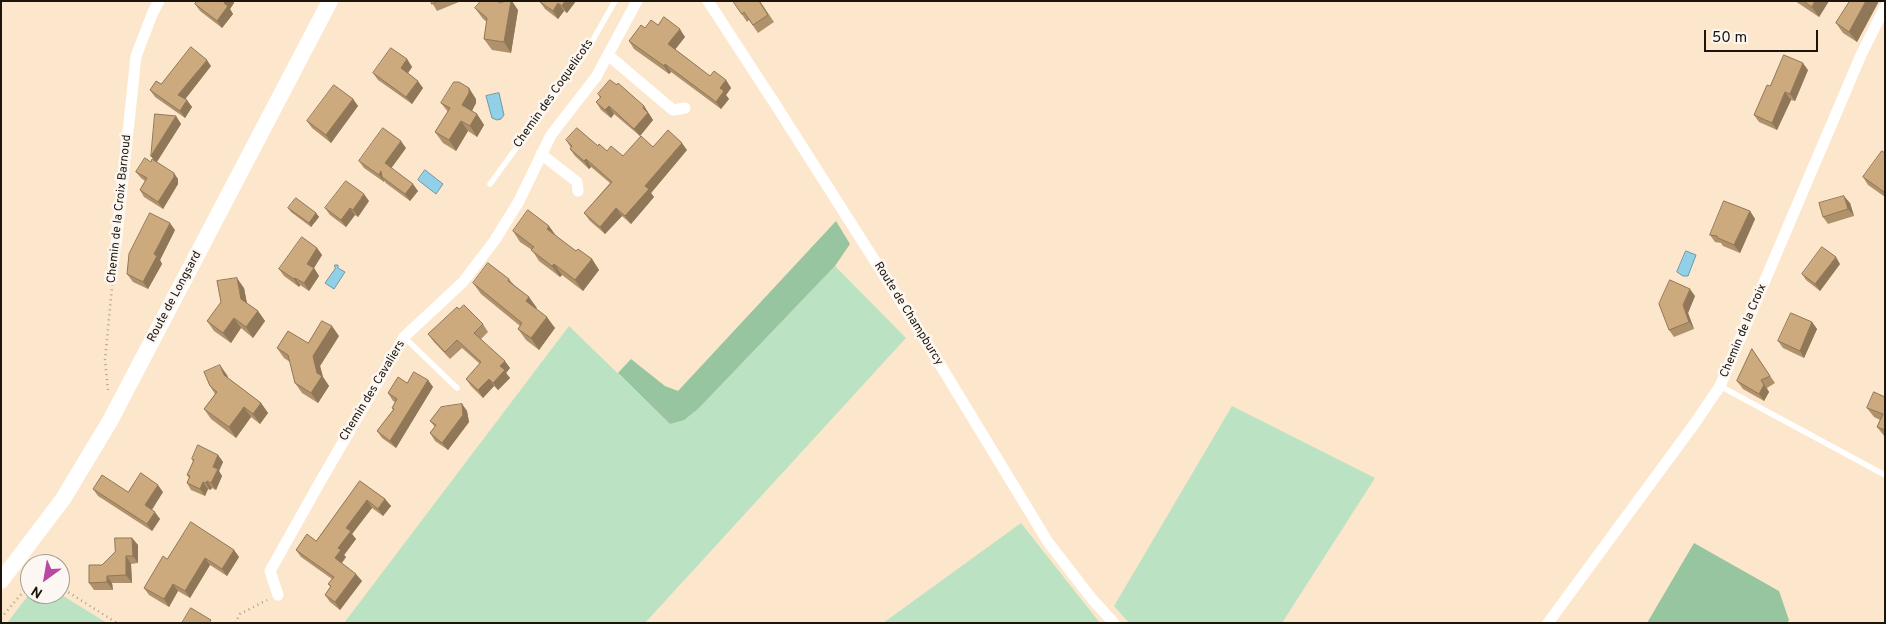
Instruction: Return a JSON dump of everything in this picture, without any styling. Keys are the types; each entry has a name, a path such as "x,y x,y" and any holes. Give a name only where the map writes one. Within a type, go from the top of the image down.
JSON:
{"main road":[{"name":"Route de Longsard","path":"1,581 63,499 110,422 330,1"}],"street":[{"name":"Chemin de la Croix Barnoud","path":"116,245 136,56 159,1"},
{"name":"Chemin des Cavaliers","path":"278,594 270,571 404,337 463,282 495,240 519,201 551,135 596,77 637,1"},
{"name":"Route de Champburcy","path":"708,1 922,335 1048,542 1092,599 1114,623"},
{"name":"Chemin de la Croix","path":"1548,623 1720,386 1860,55 1885,7"},
{"path":"608,54 673,110 685,108"},
{"path":"541,154 577,182 578,191"}],"lane":[{"name":"Chemin des Coquelicots","path":"490,184 585,54 615,1"},
{"path":"404,337 458,388"},
{"path":"1720,386 1885,475"}],"path":[{"name":"Chemin de la Croix Barnoud","path":"108,395 105,360 116,245"},
{"path":"29,546 29,554"},
{"path":"70,593 117,623"},
{"path":"235,623 240,614 278,594"},
{"path":"1,618 20,596"}],"green space":[{"path":"836,221 850,244 835,266 699,408 684,420 670,424 618,373 631,359 665,386 678,391"},
{"path":"835,266 906,338 645,623 344,623 569,326 670,424 699,408"},
{"path":"1232,406 1375,478 1282,623 1129,623 1114,606"},
{"path":"1021,523 1100,623 883,623"},
{"path":"1694,543 1779,591 1789,620 1787,623 1647,623"},
{"path":"70,600 107,623 7,623 22,604 70,604"}],"water":[{"path":"499,93 504,115 501,119 497,120 492,118 486,96"},
{"path":"425,170 443,184 436,194 418,180"},
{"path":"1686,251 1696,255 1688,276 1683,276 1677,272"},
{"path":"335,265 338,265 338,268 345,272 334,289 325,283 335,269"}],"building":[{"path":"197,1 225,1 224,3 228,6 217,21 195,4"},
{"path":"481,1 497,1 500,3 511,1 504,42 484,39 487,18 475,8"},
{"path":"540,1 565,1 562,6 558,3 553,11"},
{"path":"733,1 759,1 768,15 753,25"},
{"path":"1804,1 1815,1 1812,7"},
{"path":"1850,1 1866,1 1849,32 1836,23"},
{"path":"664,17 680,29 668,44 710,76 714,71 726,80 720,88 724,91 716,102 665,64 664,66 629,41 641,25 645,28 651,20 658,25"},
{"path":"191,47 207,60 178,95 187,100 180,111 150,90 156,81 161,84"},
{"path":"391,48 407,59 401,68 418,81 406,97 373,73"},
{"path":"1784,55 1803,63 1790,94 1785,92 1772,123 1754,115 1767,85 1770,86"},
{"path":"610,80 617,85 618,83 644,106 643,108 648,113 634,129 609,106 605,110 596,102 601,97 598,94"},
{"path":"454,82 459,82 469,88 469,93 462,105 477,114 470,126 461,121 449,140 435,132 450,108 441,103"},
{"path":"334,85 353,99 326,135 307,121"},
{"path":"155,114 176,116 151,156"},
{"path":"383,128 401,141 385,163 413,184 405,194 382,177 381,171 379,175 359,161"},
{"path":"577,128 598,146 599,144 607,151 611,146 623,156 641,136 653,147 668,130 682,143 645,186 649,189 625,216 616,208 600,227 584,213 612,182 586,159 584,161 570,149 572,146 566,140"},
{"path":"1882,151 1885,153 1884,192 1863,177"},
{"path":"145,158 151,162 152,159 174,173 174,177 158,202 140,190 147,178 136,172"},
{"path":"346,181 364,194 353,210 350,208 341,220 325,208"},
{"path":"1844,196 1848,209 1823,217 1819,203"},
{"path":"296,198 316,213 309,223 288,208"},
{"path":"1724,201 1750,211 1734,245 1717,236 1710,235"},
{"path":"528,210 549,226 547,229 576,251 578,249 592,259 575,280 531,250 534,247 513,231"},
{"path":"150,213 170,223 154,254 157,256 143,282 127,274 129,254"},
{"path":"302,237 317,248 307,264 314,268 304,283 279,269"},
{"path":"1822,247 1836,257 1815,284 1802,274"},
{"path":"488,263 529,297 526,301 547,317 531,338 518,329 522,323 473,283"},
{"path":"237,278 241,299 258,311 246,327 234,318 223,333 207,321 221,302 217,281"},
{"path":"1670,280 1690,289 1683,305 1689,322 1669,330 1659,304"},
{"path":"464,305 483,324 474,333 505,361 500,366 505,370 493,383 489,379 478,390 466,379 481,362 457,340 445,352 428,334 457,307 459,309"},
{"path":"1791,313 1812,322 1800,351 1778,341"},
{"path":"322,321 332,326 313,356 317,373 322,376 311,393 295,383 288,355 277,348 288,331 308,343"},
{"path":"1752,349 1770,376 1761,380 1764,385 1759,394 1737,381"},
{"path":"220,365 224,375 261,403 253,414 244,407 229,427 204,409 217,392 210,386 204,372"},
{"path":"414,372 428,380 390,441 377,431 394,409 392,408 397,399 388,393 398,377 407,383"},
{"path":"1874,392 1885,397 1885,430 1877,427 1883,414 1867,408"},
{"path":"462,404 463,415 442,443 430,433 436,425 430,421 441,407"},
{"path":"198,445 218,455 213,467 218,469 211,483 203,482 200,489 187,483 190,476 187,475"},
{"path":"141,473 158,485 145,505 155,512 147,524 93,489 102,475 128,492"},
{"path":"360,481 385,499 378,509 367,500 346,528 351,531 338,548 341,550 335,558 356,574 335,602 325,595 331,586 328,584 334,577 296,550 307,534 316,541"},
{"path":"191,522 234,550 222,569 205,558 185,591 173,584 164,599 144,588 163,556 167,559"},
{"path":"115,538 132,538 133,556 126,556 126,575 107,576 107,582 89,583 89,565 102,565 115,552"},
{"path":"191,608 211,620 209,623 182,623"}]}
